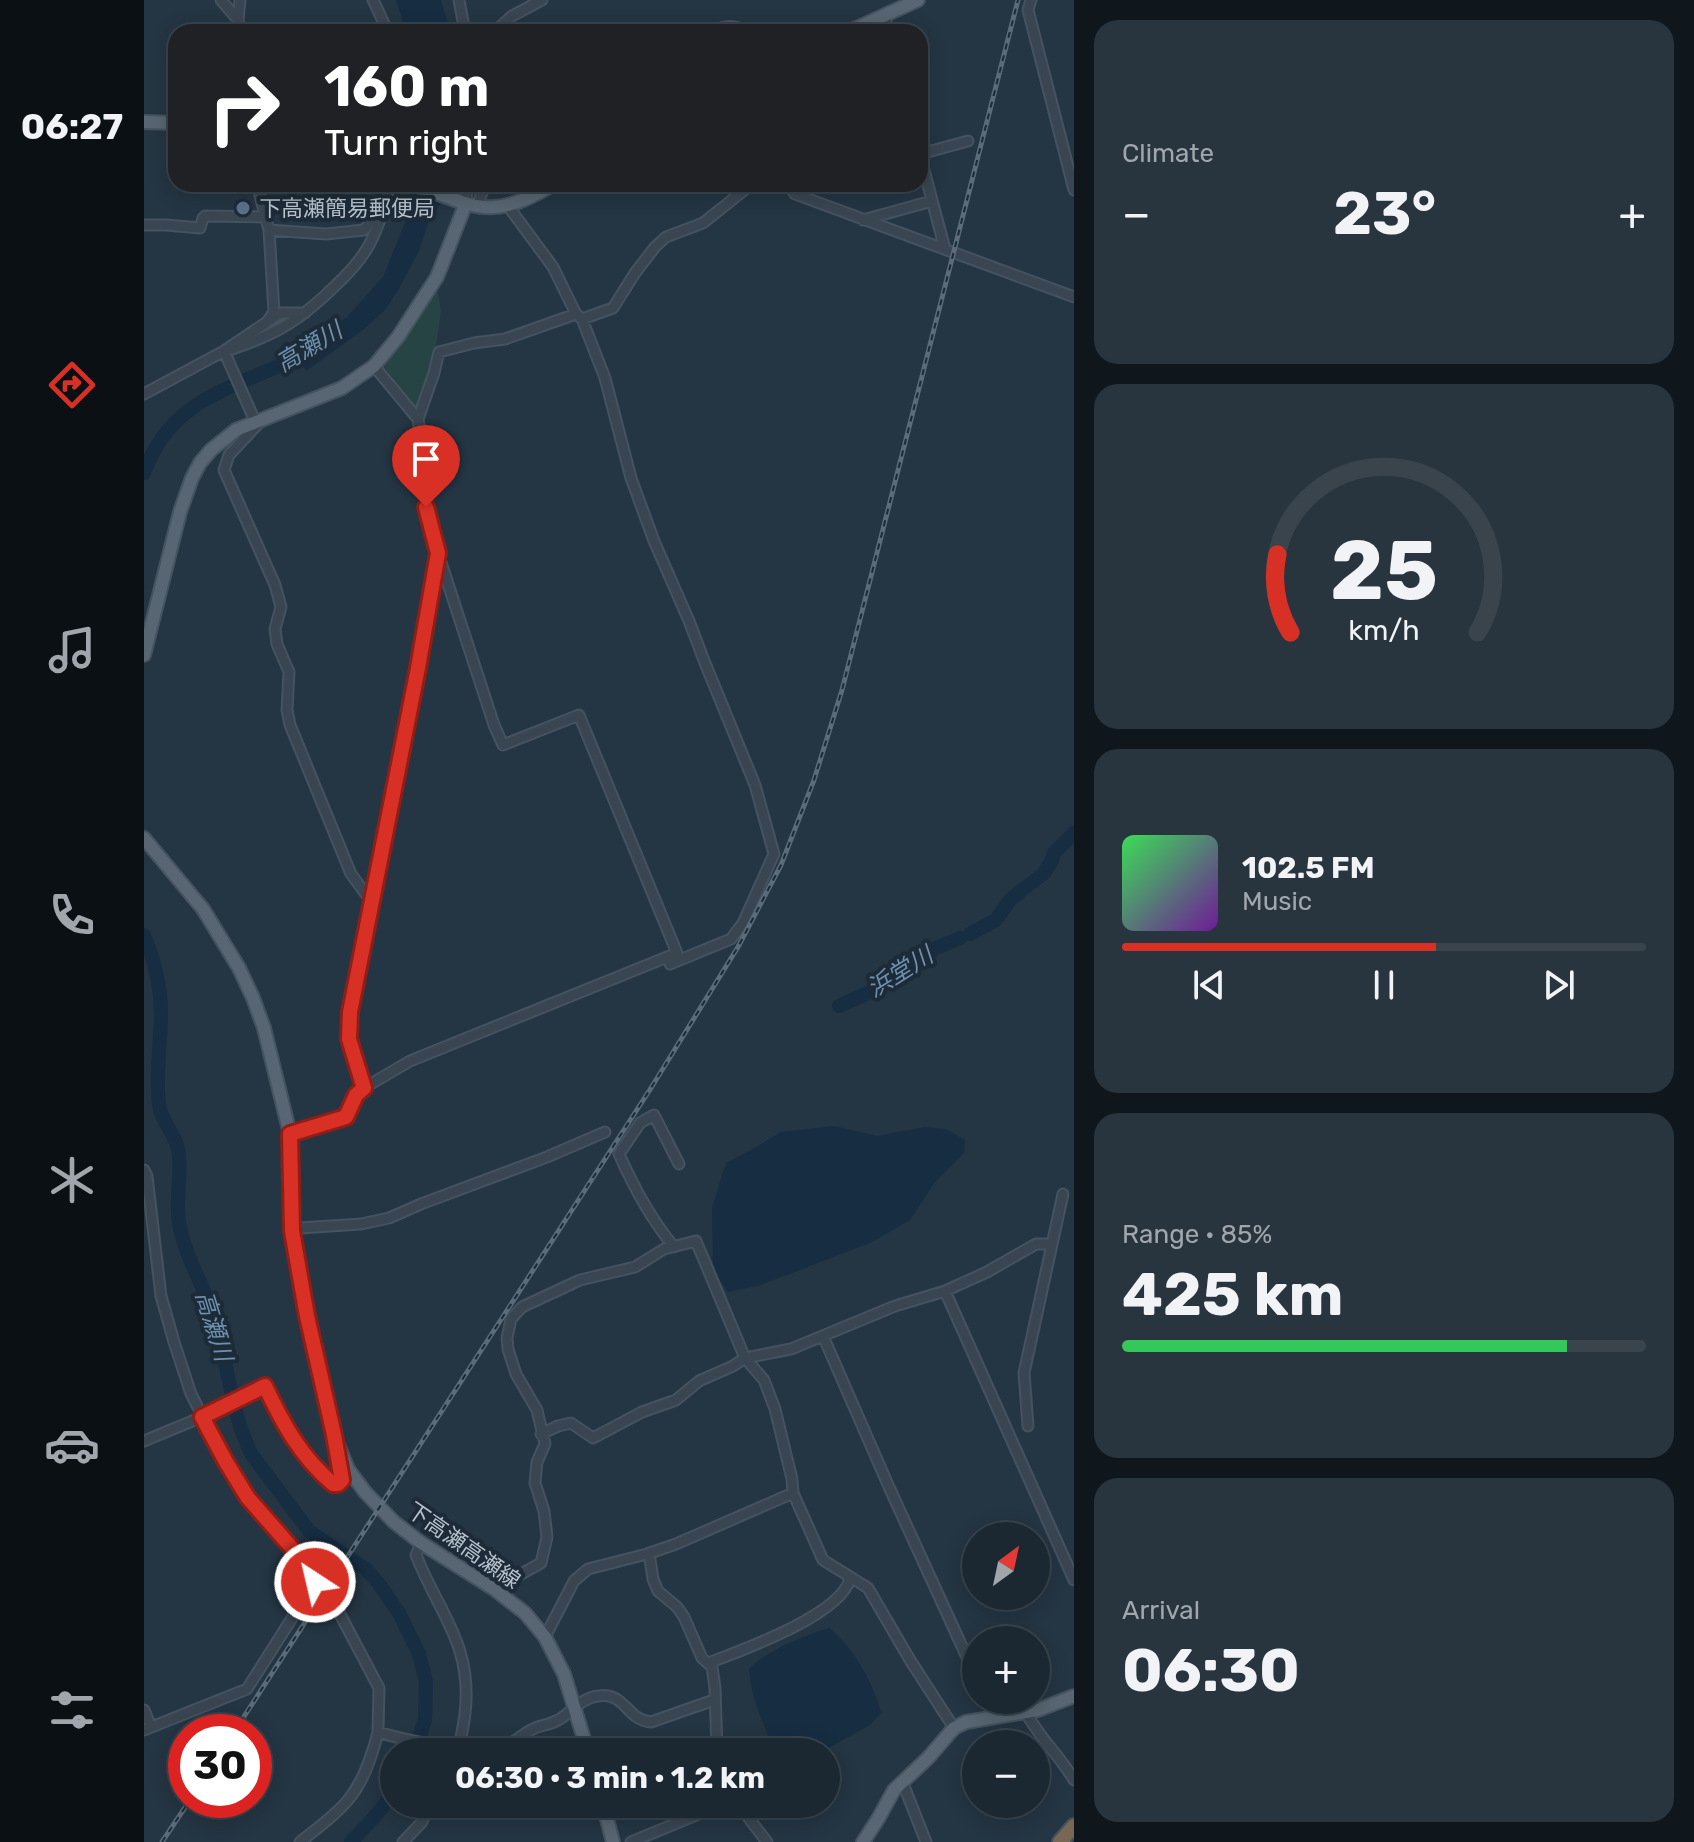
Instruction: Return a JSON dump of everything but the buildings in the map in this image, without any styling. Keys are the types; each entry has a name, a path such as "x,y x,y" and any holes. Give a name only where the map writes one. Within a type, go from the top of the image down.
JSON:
{"highway":[{"path":"1060,1842 1074,1826"}],"main road":[{"path":"865,24 918,0"},
{"path":"144,122 168,123"},
{"path":"435,192 480,208 508,206 540,192"},
{"path":"144,655 180,512 200,463 236,430 342,388 374,366 398,337 437,277 466,203"},
{"name":"下高瀬高瀬線","path":"144,838 203,909 239,968 264,1028 290,1134 292,1231 307,1316 334,1435 348,1469 394,1522 525,1613 545,1637 564,1674 584,1738"},
{"path":"1050,1705 1074,1696"},
{"path":"863,1842 894,1790 954,1728 966,1722 1009,1714"},
{"path":"607,1818 613,1842"}],"street":[{"path":"221,0 239,24"},
{"path":"238,20 240,0"},
{"path":"373,0 384,24"},
{"path":"459,0 464,24"},
{"path":"503,24 542,0"},
{"path":"1031,0 1028,10 1074,190"},
{"path":"884,15 887,24"},
{"path":"928,152 968,141"},
{"path":"928,185 945,249"},
{"path":"259,192 269,230 274,312 267,322"},
{"path":"224,351 276,331 306,313 348,274 373,238 389,192"},
{"path":"466,203 467,192"},
{"path":"480,208 482,192"},
{"path":"290,1134 346,1117 356,1095 364,1088 410,1061 677,953 579,715 503,745 438,553 426,507 427,477 418,419 439,352 505,339 613,308 635,273 666,237 703,223 742,192"},
{"path":"794,192 1074,297"},
{"path":"863,220 932,201"},
{"path":"508,206 553,267 605,378 631,478 755,785 774,854 743,923 731,939 670,964"},
{"path":"269,230 326,234 364,230 384,207"},
{"path":"144,225 200,228 205,216 267,217"},
{"path":"144,394 224,351 281,313 306,313"},
{"path":"224,351 258,424 229,455 224,470 275,585 281,607 275,629 277,644 289,672 287,710 290,725 351,874 371,901"},
{"path":"374,366 418,419"},
{"path":"364,1088 349,1039 350,1012 438,553"},
{"path":"674,1247 638,1197 619,1154 640,1123 654,1115 679,1164"},
{"path":"292,1231 389,1218 605,1132"},
{"path":"144,1170 161,1296 191,1394 248,1498 291,1547 315,1582 247,1689 148,1729 144,1710"},
{"path":"1028,1426 1024,1373 1063,1194"},
{"path":"494,1589 541,1563 547,1537 544,1511 535,1483 537,1462 545,1444 537,1410 516,1374 508,1349 511,1319 522,1307 580,1280 635,1267 664,1249 696,1241 745,1358 764,1380 775,1409 793,1493 823,1560 868,1588 954,1728"},
{"path":"541,1434 571,1423 593,1438 642,1412 676,1400 699,1381 745,1358 791,1349 895,1306 945,1291 1036,1244 1052,1244"},
{"path":"945,1291 1074,1580"},
{"path":"823,1336 962,1646"},
{"path":"144,1441 265,1386 307,1460 333,1484 338,1484 342,1475 334,1435"},
{"path":"545,1637 574,1581 588,1569 676,1544 793,1493"},
{"path":"421,1543 416,1555 448,1618 465,1665 467,1693 456,1738"},
{"path":"649,1553 658,1591 677,1607 702,1658 712,1667"},
{"path":"716,1738 711,1662 752,1647 825,1609 842,1594 850,1579 848,1576"},
{"path":"300,1842 347,1801 363,1777 380,1733 379,1688 363,1654 334,1603 308,1594"},
{"path":"518,1738 534,1728 556,1721 585,1700 598,1696 613,1696 641,1721 651,1722 714,1700"},
{"path":"1026,1714 1074,1780"},
{"path":"380,1733 405,1738"},
{"path":"902,1781 926,1842"},
{"path":"403,1842 424,1818"},
{"path":"631,1842 692,1818"},
{"path":"749,1818 767,1842"}],"green space":[{"path":"437,287 441,311 435,353 416,412 381,362"}],"water":[{"path":"396,0 441,0 448,24 404,24"},
{"path":"414,192 455,192 435,209 429,219 419,251 384,311 306,371 295,351 347,317 383,277 413,203"},
{"path":"834,1126 877,1136 925,1127 946,1129 965,1140 964,1153 935,1182 910,1220 872,1242 761,1285 728,1292 713,1270 712,1208 726,1163 781,1132"},
{"path":"829,1628 847,1646 873,1689 881,1713 870,1725 840,1742 840,1738 770,1738 755,1701 749,1669 797,1640"}],"waterway":[{"name":"高瀬川","path":"144,473 157,445 193,407 315,348"},
{"name":"浜堂川","path":"1026,887 1044,873 1054,853 1074,833"},
{"name":"浜堂川","path":"970,934 996,920 1010,900 1022,890"},
{"name":"高瀬川","path":"144,935 160,992 158,1092 162,1116 178,1149 180,1228 217,1326 244,1438 252,1455 309,1531 366,1569 399,1613 419,1654 426,1681 425,1719 419,1738"},
{"name":"浜堂川","path":"839,1006 881,987 934,949 960,938"},
{"name":"高瀬川","path":"351,1842 380,1810"}],"railway":[{"path":"246,1714 651,1088 738,947 781,865 814,780 842,690 1018,0"},
{"path":"162,1842 178,1818"}],"place":[{"name":"下高瀬簡易郵便局","path":"243,208"}],"route":[{"path":"315,1582 291,1547 248,1498 202,1417 265,1386 307,1460 333,1484 342,1480 292,1231 290,1134 346,1117 356,1095 364,1088 349,1039 350,1012 438,553 426,507"}]}
